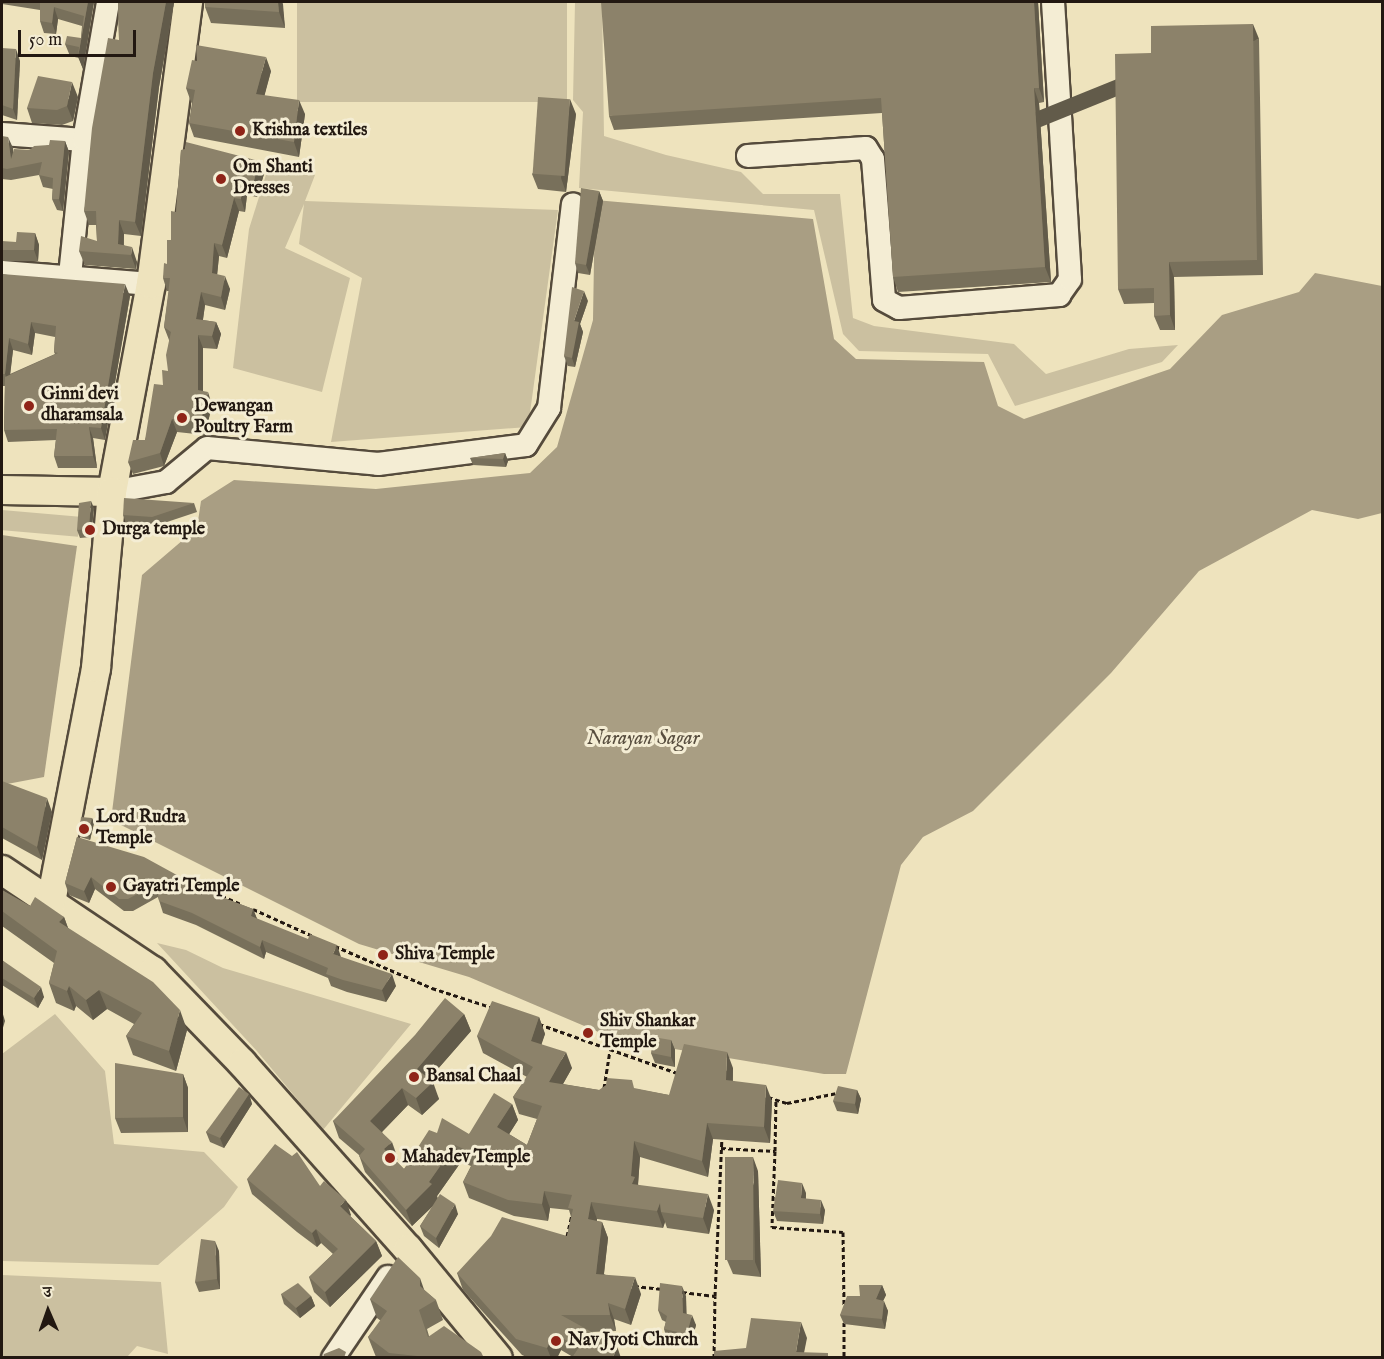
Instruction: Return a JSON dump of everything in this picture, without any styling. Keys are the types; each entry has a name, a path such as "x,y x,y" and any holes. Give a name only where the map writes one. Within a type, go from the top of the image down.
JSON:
{"main road":[{"path":"51,903 96,668 112,492 152,284 188,2"},
{"path":"2,490 112,492"},
{"path":"2,870 153,971 242,1063 408,1249 498,1358"}],"street":[{"path":"70,276 84,140 108,2"},
{"path":"748,156 866,148 873,159 884,300 899,308 1059,295 1070,279 1053,2"},
{"path":"2,134 84,140"},
{"path":"112,492 166,482 207,448 378,464 526,445 549,408 573,204"},
{"path":"2,272 152,284"},
{"path":"333,1358 408,1249"}],"path":[{"path":"177,877 432,988 495,1008"},
{"path":"538,1023 610,1052 682,1075"},
{"path":"602,1099 610,1052"},
{"path":"765,1097 788,1103 842,1092"},
{"path":"776,1100 772,1227 843,1232 844,1358"},
{"path":"714,1358 722,1129"},
{"path":"721,1148 775,1150"},
{"path":"566,1246 573,1209"},
{"path":"631,1285 715,1296"}],"shaded area":[{"path":"297,2 567,2 567,102 297,102"},
{"path":"575,2 602,2 604,136 666,155 741,172 763,194 840,194 853,318 874,326 1014,344 1046,374 1129,349 1178,345 1162,362 1015,406 988,354 859,351 843,334 814,210 579,188 583,112 573,100"},
{"path":"269,165 315,175 305,201 558,210 528,427 331,442 362,278 299,244 304,204 285,248 350,278 322,392 233,368 249,229"},
{"path":"2,510 80,517 78,537 2,530"},
{"path":"157,943 186,950 223,968 411,1024 323,1130 256,1050"},
{"path":"55,1014 105,1071 114,1144 204,1152 238,1187 224,1207 158,1265 2,1261 2,1054"},
{"path":"2,1275 161,1282 168,1354 137,1346 127,1357 2,1357"}],"water":[{"name":"Narayan Sagar","path":"595,200 813,219 834,339 856,359 984,362 998,406 1024,419 1170,369 1222,315 1299,292 1315,273 1382,286 1382,513 1358,519 1312,510 1199,571 1111,673 973,811 923,837 901,865 846,1074 824,1074 615,1039 469,977 359,944 111,820 142,575 197,528 201,501 234,480 376,489 530,473 557,447 593,320"},
{"path":"2,535 77,546 44,777 7,784 2,781"}],"building":[{"path":"40,2 88,2 78,57 79,47 65,44 67,36 81,38 84,16 54,7 52,23 40,21"},
{"path":"118,2 166,2 153,73 135,222 119,220 118,244 132,247 131,255 79,251 81,236 97,241 96,211 84,211 92,128 108,38 119,40"},
{"path":"205,2 278,2 279,12 205,7"},
{"path":"601,2 1034,2 1039,88 1034,88 1045,267 893,277 881,98 609,116"},
{"path":"1253,24 1257,260 1169,262 1170,315 1154,316 1154,288 1118,289 1115,54 1151,53 1151,26"},
{"path":"196,45 266,57 256,94 299,100 294,142 189,123 195,90 186,88 192,60 197,61"},
{"path":"2,48 16,49 13,109 2,105"},
{"path":"38,76 72,82 67,106 57,110 27,108"},
{"path":"538,97 570,99 565,176 533,174"},
{"path":"2,136 8,137 11,159 14,149 30,150 34,146 49,145 50,140 65,141 59,199 52,199 53,178 39,175 42,162 2,168"},
{"path":"186,142 259,161 253,185 242,182 241,199 234,198 222,245 214,243 212,273 225,276 221,297 201,292 196,319 216,322 212,336 198,335 198,390 208,392 200,422 172,419 160,453 128,462 133,440 145,440 154,384 163,385 162,370 168,371 166,355 171,332 164,327 170,278 163,278 164,263 167,264 167,240 171,240 171,211 176,212 181,150 185,149"},
{"path":"581,188 599,191 586,265 575,263"},
{"path":"17,232 35,233 34,250 2,250 2,241 16,242"},
{"path":"2,274 125,284 101,428 89,427 93,456 54,456 57,429 4,430 5,377 58,353 54,352 56,326 31,322 28,344 9,338 5,374 2,374"},
{"path":"572,287 584,291 574,321 579,322 572,358 564,356"},
{"path":"505,453 503,459 470,458"},
{"path":"124,498 194,503 152,517 123,515"},
{"path":"91,501 89,529 77,530 79,503"},
{"path":"2,781 47,798 37,847 2,827"},
{"path":"81,817 92,818 88,835 79,832"},
{"path":"77,837 144,857 206,891 253,909 251,916 308,939 310,934 337,945 333,954 392,974 382,990 326,974 328,968 262,940 260,947 192,913 159,901 156,884 128,899 119,899 91,877 84,891 65,883"},
{"path":"2,890 30,906 35,897 64,917 59,922 153,982 180,1010 169,1051 126,1036 142,1013 99,990 86,1000 69,986 67,991 49,983 57,951 2,911"},
{"path":"2,960 41,987 34,998 2,978"},
{"path":"445,998 464,1014 417,1069 433,1082 416,1098 402,1088 370,1121 392,1142 384,1149 404,1169 429,1130 437,1133 442,1118 469,1134 494,1093 512,1104 497,1127 527,1145 542,1106 513,1097 533,1067 477,1036 492,1001 539,1017 531,1041 566,1052 549,1082 599,1090 606,1085 607,1078 632,1080 634,1088 669,1095 684,1044 727,1052 726,1080 766,1085 764,1127 707,1123 702,1161 634,1141 631,1176 635,1177 632,1184 708,1194 703,1218 661,1212 660,1203 657,1211 591,1202 588,1219 602,1222 596,1274 635,1277 625,1309 608,1303 610,1315 561,1315 617,1346 613,1358 572,1358 579,1347 554,1334 547,1348 516,1339 457,1273 491,1236 502,1217 567,1236 573,1209 568,1208 572,1195 544,1191 542,1204 508,1200 463,1182 477,1155 455,1145 429,1182 432,1184 406,1210 359,1156 365,1149 333,1121 415,1035"},
{"path":"653,1037 671,1040 671,1057 651,1053"},
{"path":"115,1063 183,1074 183,1117 115,1118"},
{"path":"838,1086 857,1090 855,1104 833,1101"},
{"path":"239,1087 249,1094 220,1138 206,1132"},
{"path":"275,1144 292,1156 297,1152 320,1186 324,1181 346,1200 340,1206 376,1241 325,1292 309,1277 338,1249 316,1229 312,1233 247,1179"},
{"path":"725,1157 753,1157 753,1260 725,1260"},
{"path":"778,1180 802,1183 801,1198 821,1200 820,1214 773,1211"},
{"path":"440,1194 455,1204 436,1238 420,1226"},
{"path":"201,1239 215,1241 217,1279 195,1282"},
{"path":"398,1257 420,1278 420,1286 436,1300 419,1310 428,1337 444,1326 481,1352 484,1358 419,1358 389,1353 368,1337 387,1311 370,1299"},
{"path":"298,1283 311,1296 296,1308 281,1294"},
{"path":"660,1283 682,1286 683,1313 692,1315 687,1334 664,1329 667,1316 658,1310"},
{"path":"859,1285 882,1285 876,1299 884,1301 882,1319 840,1315 847,1296 860,1296"},
{"path":"751,1318 801,1322 796,1352 828,1353 828,1358 714,1358 714,1351 746,1348"},
{"path":"339,1348 346,1352 344,1358 323,1358 324,1354"}],"place":[{"name":"Krishna textiles","path":"240,131"},
{"name":"Om Shanti Dresses","path":"221,179"},
{"name":"Ginni devi dharamsala","path":"29,406"},
{"name":"Dewangan Poultry Farm","path":"182,418"},
{"name":"Durga temple","path":"90,530"},
{"name":"Lord Rudra Temple","path":"84,829"},
{"name":"Gayatri Temple","path":"111,887"},
{"name":"Shiva Temple","path":"383,955"},
{"name":"Shiv Shankar Temple","path":"588,1033"},
{"name":"Bansal Chaal","path":"414,1077"},
{"name":"Mahadev Temple","path":"390,1158"},
{"name":"Nav Jyoti Church","path":"556,1341"}]}
